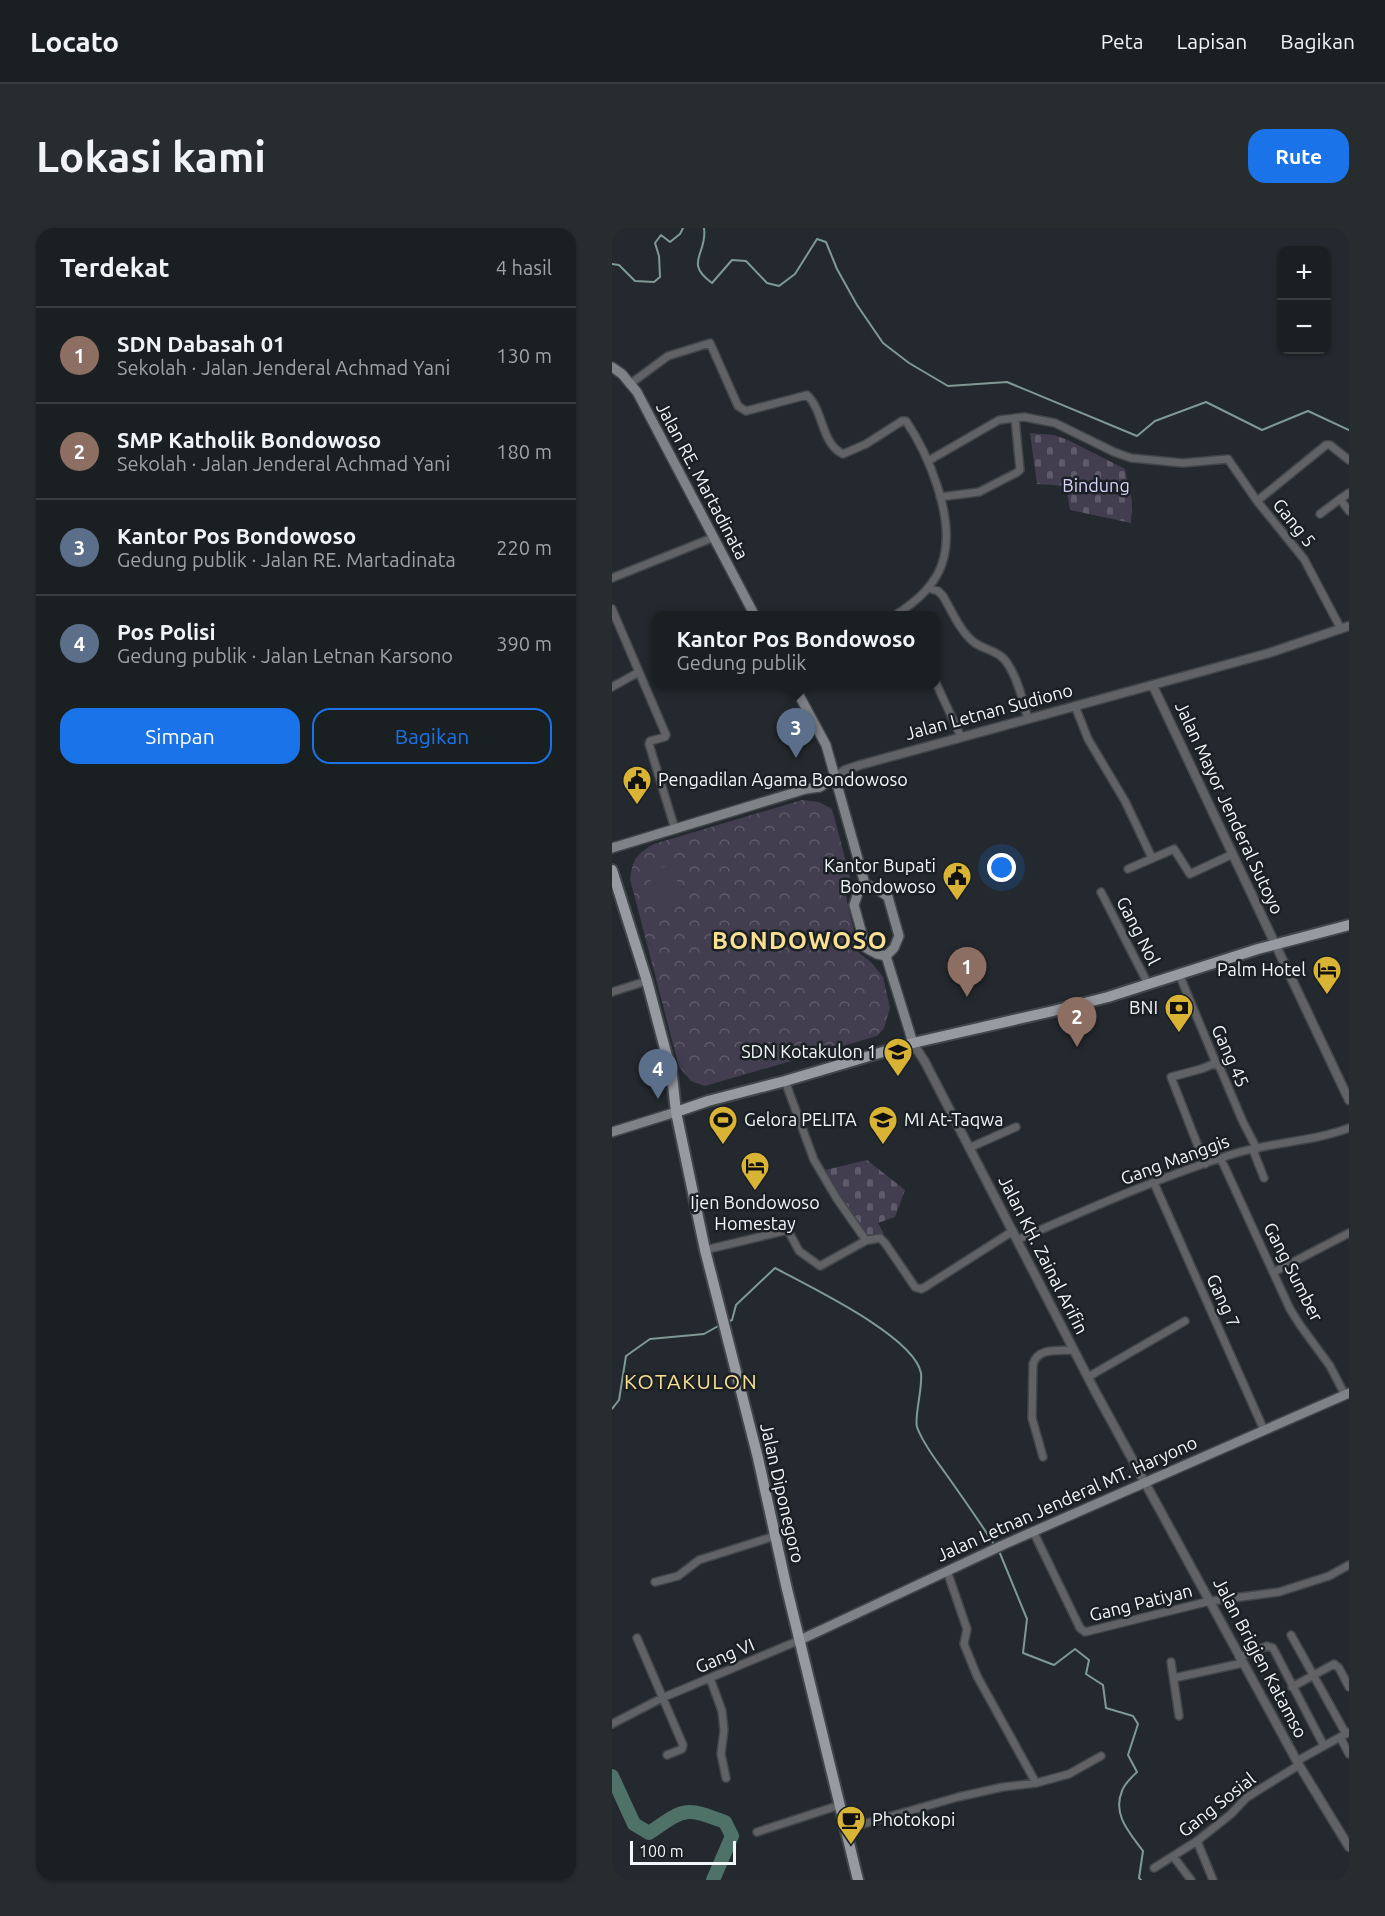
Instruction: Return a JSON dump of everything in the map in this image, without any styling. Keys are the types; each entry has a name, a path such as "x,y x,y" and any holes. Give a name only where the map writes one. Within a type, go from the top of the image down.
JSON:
{"main road":[{"name":"Jalan RE. Martadinata","path":"612,367 622,374 637,392 712,538 753,611"},
{"path":"797,689 826,746 865,884"},
{"path":"612,848 806,789 820,787 835,777"},
{"name":"Jalan Diponegoro","path":"612,870 647,981 672,1075 676,1112 705,1250 758,1458 858,1880"},
{"path":"865,884 858,893 854,905 866,948 886,956"},
{"path":"865,884 888,897 899,936 894,948 886,956"},
{"path":"612,1132 708,1101 785,1081 913,1042 1053,1011 1349,925"},
{"path":"886,956 913,1042"},
{"name":"Jalan Letnan Jenderal MT. Haryono","path":"800,1640 1033,1531 1347,1394"}],"street":[{"path":"630,384 668,356 710,343 738,406 746,411 807,395 818,412 831,444 843,454 866,444 902,420 906,421 928,461 940,497 946,531 944,557 928,588 917,601 901,611"},
{"name":"Gang 5","path":"1015,418 1024,417 1055,423 1131,458 1165,462 1222,458 1230,460 1257,501 1304,559 1345,628"},
{"path":"928,461 999,420 1015,418 1020,470 979,492 940,497"},
{"path":"1257,501 1326,445 1330,445 1349,460"},
{"path":"1320,514 1349,493"},
{"path":"1340,499 1349,511"},
{"path":"612,578 712,538"},
{"path":"928,588 938,591 943,596 972,641 996,652 1009,665 1028,719"},
{"path":"612,609 666,735 650,741 649,744 675,829"},
{"name":"Jalan Letnan Sudiono","path":"835,777 845,770 860,765 1153,686 1269,653 1345,628"},
{"path":"612,687 639,672"},
{"name":"Jalan Mayor Jenderal Sutoyo","path":"1153,686 1349,1100"},
{"path":"939,689 961,737"},
{"path":"1075,706 1088,739 1125,801 1152,858"},
{"path":"1128,869 1173,849 1190,874 1233,854"},
{"name":"Gang Nol","path":"1101,892 1148,984"},
{"name":"Gang 45","path":"1179,974 1255,1149 1264,1178"},
{"path":"612,992 647,981"},
{"name":"Jalan KH. Zainal Arifin","path":"913,1042 1145,1482"},
{"path":"1205,1164 1171,1077 1216,1063"},
{"path":"705,1250 788,1230 799,1251 820,1266 867,1240 849,1218 817,1166 785,1081"},
{"path":"969,1148 1016,1127"},
{"name":"Gang Manggis","path":"867,1240 878,1238 882,1240 912,1284 921,1289 1015,1236 1154,1183 1255,1149 1291,1144 1349,1128"},
{"name":"Gang Sumber","path":"1221,1159 1290,1309 1347,1394"},
{"name":"Gang 7","path":"1154,1183 1264,1430"},
{"path":"1274,1272 1349,1233"},
{"path":"1088,1377 1185,1321"},
{"path":"1043,1457 1032,1418 1035,1358 1042,1352 1074,1350"},
{"name":"Jalan Brigjen Katamso","path":"1145,1482 1298,1763 1349,1847"},
{"name":"Gang Patiyan","path":"1033,1531 1080,1628 1085,1632 1210,1601"},
{"path":"654,1582 678,1576 699,1560 775,1536"},
{"path":"1210,1601 1279,1592 1329,1576 1349,1565"},
{"path":"947,1571 967,1629 964,1644 977,1676 1036,1783"},
{"path":"1291,1635 1345,1735 1349,1754"},
{"path":"637,1638 683,1745 682,1749 666,1755"},
{"name":"Gang VI","path":"612,1724 662,1698 800,1640"},
{"path":"1174,1678 1241,1660 1271,1647 1324,1746"},
{"path":"1171,1662 1179,1716"},
{"path":"1292,1687 1335,1664 1349,1686"},
{"path":"710,1678 722,1711 724,1730 721,1754 726,1778"},
{"name":"Gang Sosial","path":"1154,1868 1197,1841 1231,1814 1246,1798 1324,1746 1345,1735"},
{"path":"846,1829 958,1797 1003,1786 1036,1783 1069,1774 1101,1756"},
{"path":"757,1832 840,1805"},
{"path":"1197,1841 1213,1880"},
{"path":"1173,1856 1191,1880"}],"green space":[{"name":"Bindung","path":"1030,433 1054,435 1068,440 1125,469 1132,501 1131,523 1070,510 1066,486 1037,484"},
{"path":"802,800 819,802 832,809 851,881 846,897 859,953 871,962 883,977 890,1008 884,1028 877,1036 705,1086 691,1081 679,1067 630,879 632,866 639,854 654,844"},
{"path":"673,864 680,895 656,902 648,872"},
{"path":"867,1160 905,1190 895,1217 878,1223 884,1234 870,1238 843,1208 825,1170"}],"waterway":[{"path":"612,264 619,265 635,281 654,282 660,277 659,256 655,243 661,235 670,242 680,234 683,228"},
{"path":"704,228 703,245 698,263 703,276 712,283 732,260 746,261 767,283 779,286 795,274 817,239 826,242 837,269 857,305 883,343 909,363 948,386 1007,382 1137,436 1155,421 1206,402 1262,430 1308,411 1349,430"},
{"path":"728,1322 732,1320 736,1305 775,1268 858,1313 900,1344 914,1359 921,1373 917,1427 930,1452 995,1546"},
{"path":"612,1409 619,1400 626,1356 650,1339 704,1334 720,1325"},
{"path":"999,1551 1027,1619 1023,1653 1054,1665 1075,1649 1089,1660 1086,1674 1103,1685 1106,1708 1133,1716 1138,1724 1128,1755 1137,1772 1123,1788 1119,1808 1124,1823 1143,1851 1139,1878 1141,1880"},
{"path":"612,1776 634,1824 649,1833 685,1812 701,1814 725,1822 732,1836 713,1880"}],"place":[{"name":"Kantor Pos Bondowoso","path":"796,758"},
{"name":"Pengadilan Agama Bondowoso","path":"637,806"},
{"name":"Kantor Bupati Bondowoso","path":"957,902"},
{"name":"Palm Hotel","path":"1327,996"},
{"name":"SDN Dabasah 01","path":"967,997"},
{"name":"BNI","path":"1179,1034"},
{"name":"SMP Katholik Bondowoso","path":"1077,1047"},
{"name":"SDN Kotakulon 1","path":"898,1078"},
{"name":"Pos Polisi","path":"658,1099"},
{"name":"Gelora PELITA","path":"723,1146"},
{"name":"MI At-Taqwa","path":"883,1146"},
{"name":"Ijen Bondowoso Homestay","path":"755,1192"},
{"name":"Photokopi","path":"851,1846"}],"district":[{"name":"BONDOWOSO","path":"800,941"},
{"name":"KOTAKULON","path":"691,1382"}]}
